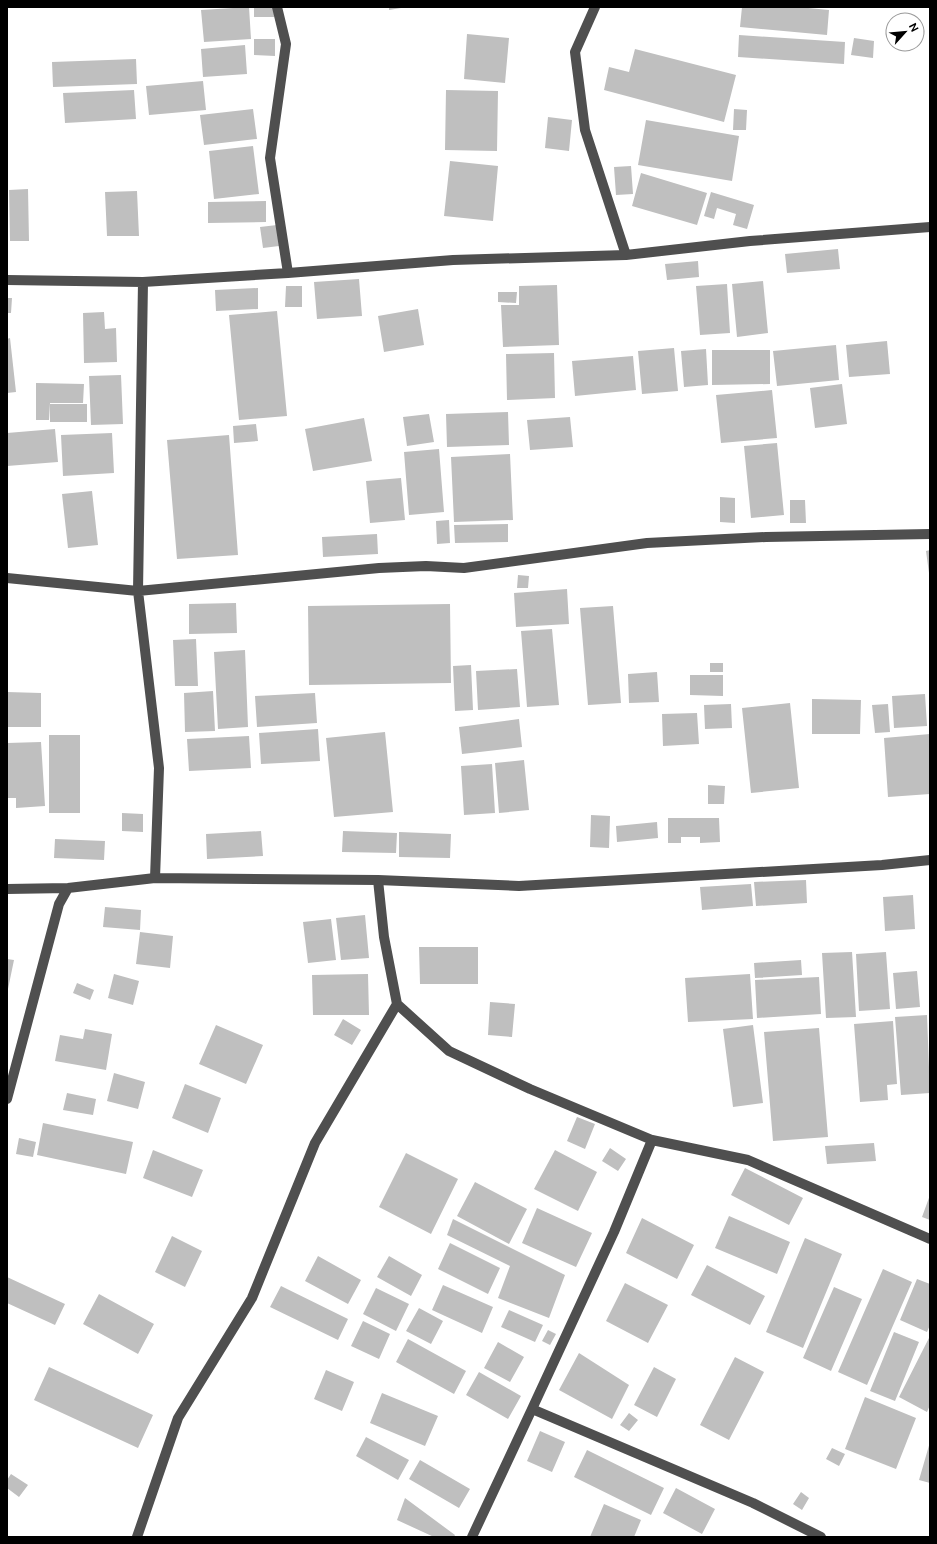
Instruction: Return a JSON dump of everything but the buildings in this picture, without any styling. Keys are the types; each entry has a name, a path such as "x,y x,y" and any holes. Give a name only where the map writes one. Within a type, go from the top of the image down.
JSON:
{"street":[{"path":"278,7 286,44 270,158 288,273"},
{"path":"595,7 575,52 585,130 626,255"},
{"path":"7,280 143,282 288,273 453,260 626,255 750,241 930,227"},
{"path":"143,282 138,591 159,768 155,878"},
{"path":"7,578 138,591 379,568 426,566 464,568 647,543 766,537 930,534"},
{"path":"7,889 68,888 155,878 378,880 519,886 875,865 930,860"},
{"path":"378,880 384,937 397,1004 449,1051 530,1089 652,1140 748,1160 930,1239"},
{"path":"7,1100 59,904 68,888"},
{"path":"137,1537 178,1418 252,1298 315,1143 397,1004"},
{"path":"472,1537 614,1232 652,1140"},
{"path":"532,1409 753,1503 819,1536"}]}
